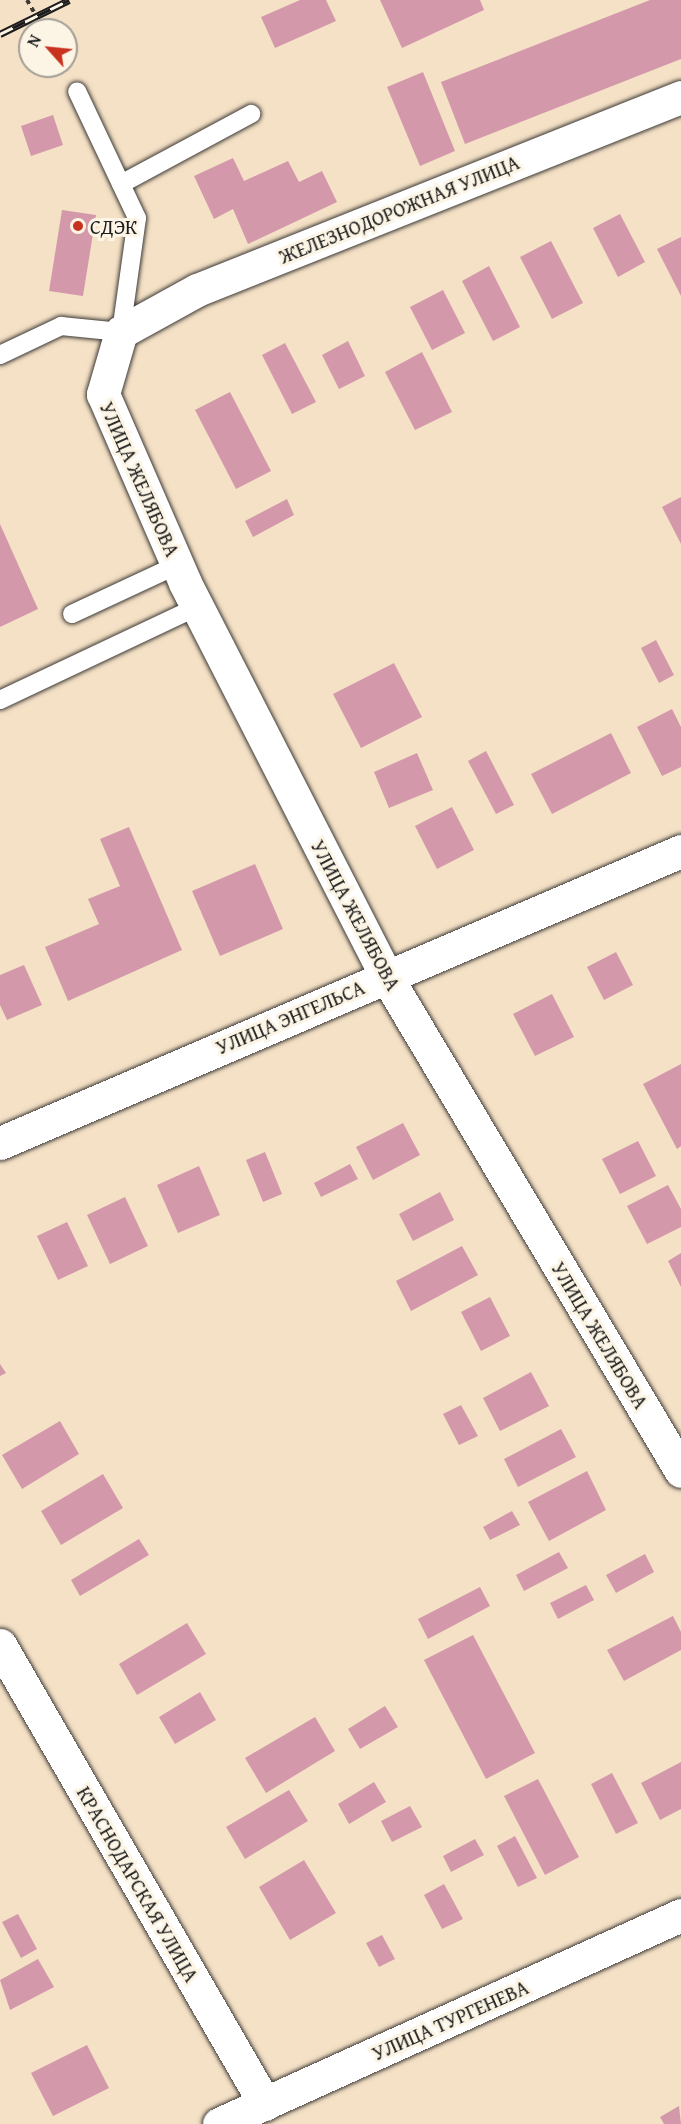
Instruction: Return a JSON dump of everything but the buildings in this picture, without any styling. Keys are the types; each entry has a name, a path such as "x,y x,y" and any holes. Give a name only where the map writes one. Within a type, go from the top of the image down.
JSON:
{"street":[{"name":"ЖЕЛЕЗНОДОРОЖНАЯ УЛИЦА","path":"121,332 197,290 681,96"},
{"name":"УЛИЦА ЖЕЛЯБОВА","path":"121,332 103,394 197,607 386,976 681,1471"},
{"name":"УЛИЦА ЭНГЕЛЬСА","path":"0,1143 681,851"},
{"name":"КРАСНОДАРСКАЯ УЛИЦА","path":"0,1645 271,2114"},
{"name":"УЛИЦА ТУРГЕНЕВА","path":"219,2124 271,2114 681,1915"}],"lane":[{"path":"0,355 61,326 121,332 137,218 77,91"},
{"path":"121,184 251,114"},
{"path":"72,614 177,565"},
{"path":"0,700 197,607"}],"path":[{"path":"27,0 37,18"}],"railway":[{"path":"0,34 69,0"}],"place":[{"name":"СДЭК","path":"78,226"}]}
